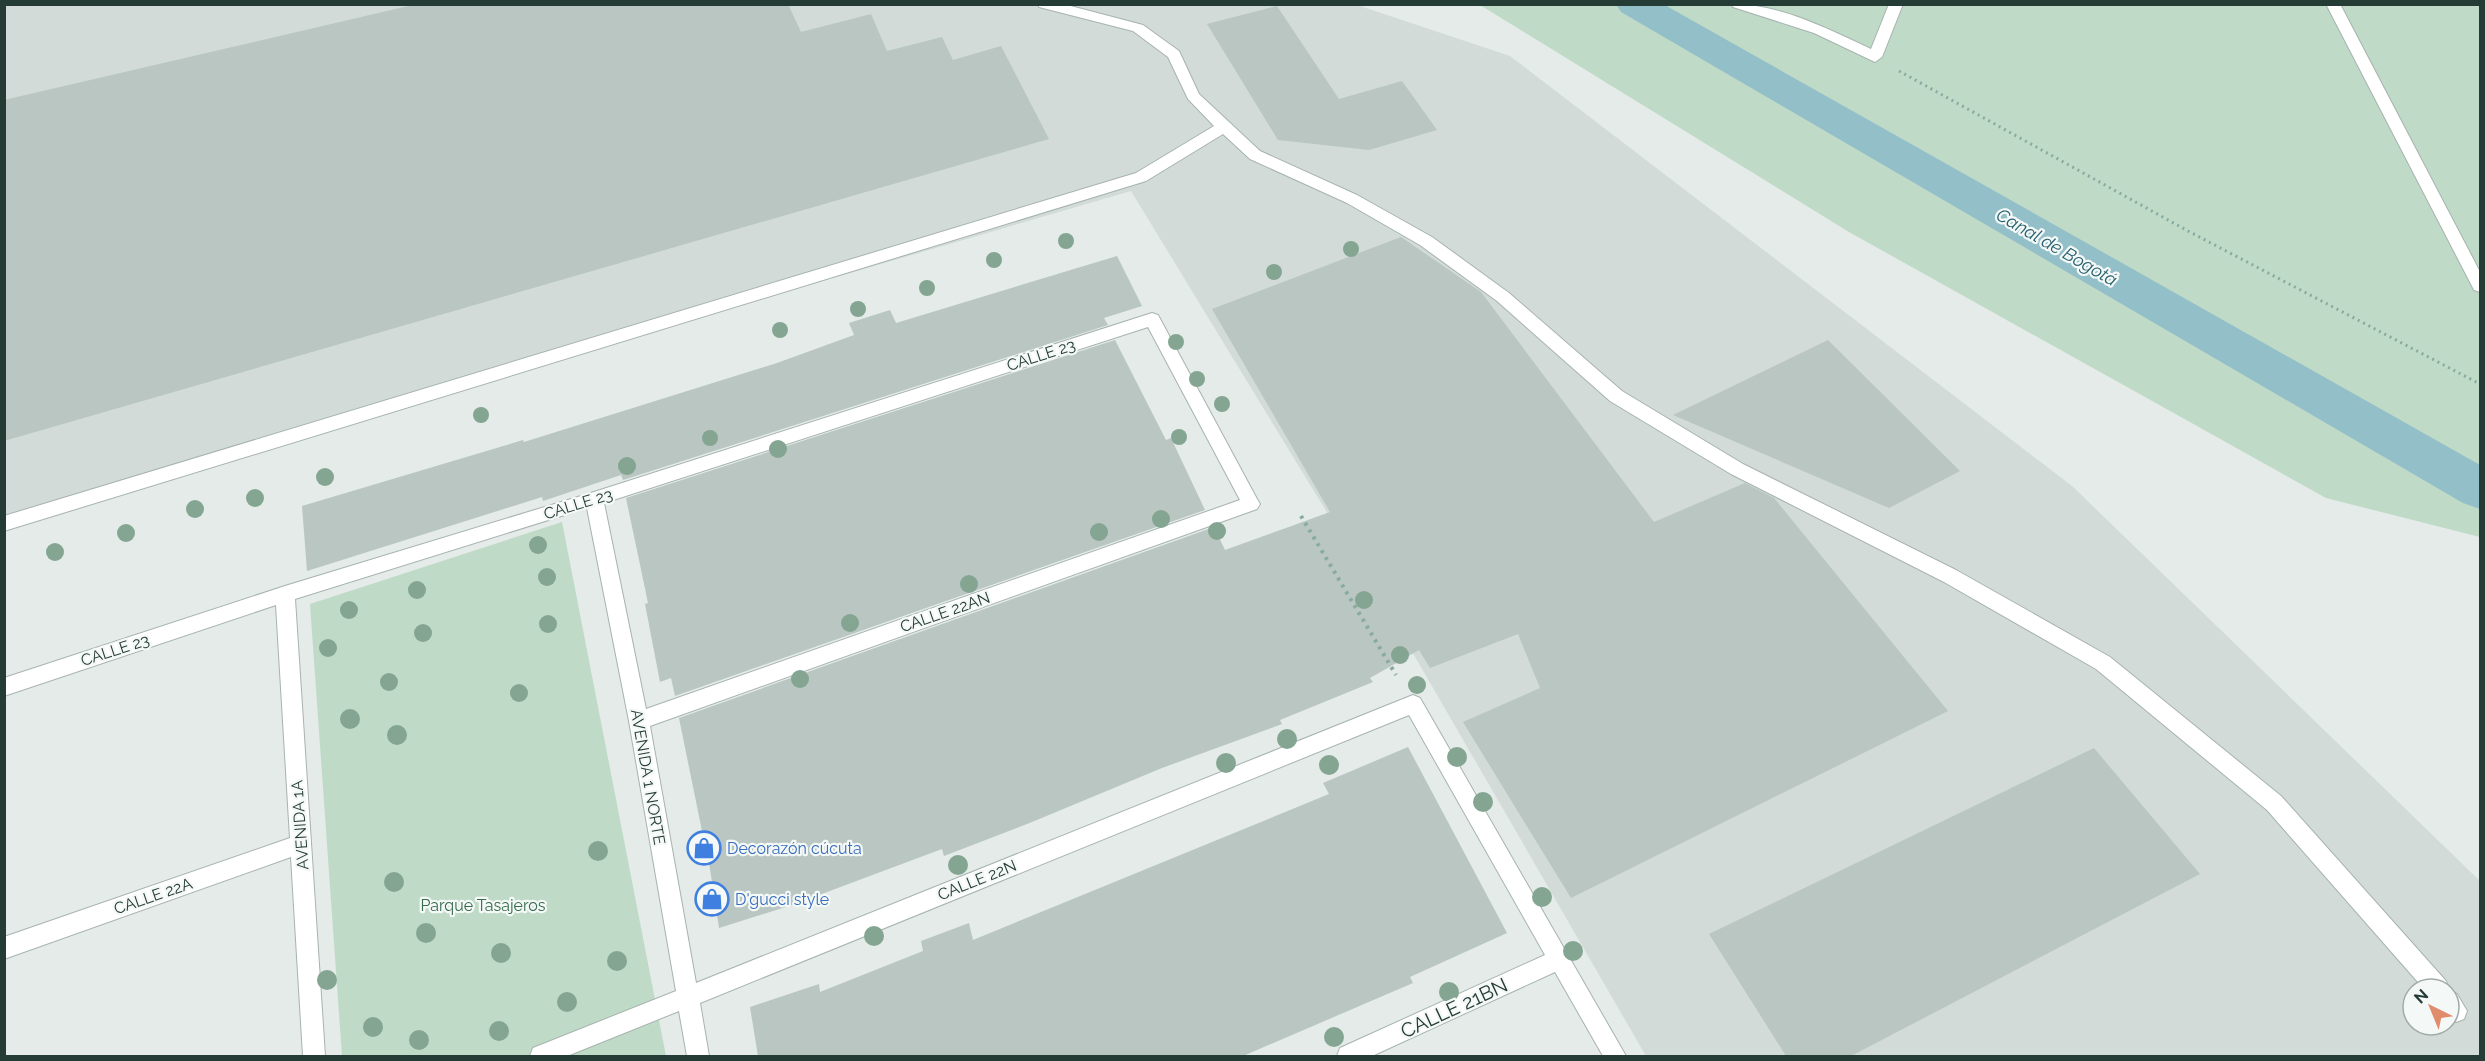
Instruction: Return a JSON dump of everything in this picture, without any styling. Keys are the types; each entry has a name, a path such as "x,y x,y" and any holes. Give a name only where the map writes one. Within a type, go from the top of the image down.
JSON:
{"street":[{"path":"1044,4 1138,28 1174,54 1193,96 1255,155 1352,199 1426,241 1503,297 1616,396 1737,469 1950,576 2103,663 2274,802 2427,977"},
{"path":"1738,4 1820,30 1875,57 1896,4"},
{"path":"2333,4 2481,286"},
{"path":"4,524 1141,177 1224,127"},
{"name":"CALLE 23","path":"4,687 285,594 594,499 1152,319 1251,504"},
{"name":"AVENIDA 1 NORTE","path":"594,499 639,720 698,1056"},
{"name":"CALLE 22AN","path":"639,720 1251,504"},
{"name":"AVENIDA 1A","path":"285,594 314,1056"},
{"path":"1413,704 1615,1056"},
{"name":"CALLE 22N","path":"541,1056 1413,704"},
{"name":"CALLE 22A","path":"4,948 301,844"},
{"name":"CALLE 21BN","path":"1347,1056 1560,959"}],"path":[{"path":"1875,57 2178,225 2481,384"},
{"path":"1301,516 1413,704"}],"shaded area":[{"path":"5,5 1357,5 1510,56 2072,486 2480,881 2480,1056 1646,1056 1414,655 1131,191 5,520"}],"green space":[{"path":"1480,5 2480,5 2480,537 2326,498 1849,232"},
{"name":"Parque Tasajeros","path":"562,522 666,1056 342,1056 310,604"}],"building":[{"path":"417,4 788,4 801,32 871,14 887,51 942,37 953,60 1001,46 1049,139 4,441 4,100"},
{"path":"1277,6 1339,99 1402,81 1437,130 1369,150 1278,140 1207,24"},
{"path":"1401,237 1481,292 1654,522 1745,483 1774,498 1948,711 1571,898 1463,722 1540,688 1518,634 1430,668 1419,650 1370,678 1373,682 1280,720 1282,724 1162,768 944,856 942,849 795,904 719,928 704,830 702,831 679,718 1214,527 1225,550 1330,512 1212,309"},
{"path":"1117,256 1142,306 1104,318 1108,325 623,480 621,475 543,501 542,497 307,571 302,506 523,440 524,442 777,363 854,335 849,323 890,310 896,323"},
{"path":"1115,340 1166,440 1171,438 1205,510 675,696 671,678 660,682 645,604 648,603 626,498"},
{"path":"1828,340 1960,471 1889,508 1673,415"},
{"path":"1408,747 1507,933 1410,977 1413,983 1243,1056 758,1056 750,1007 819,984 820,992 923,951 921,941 969,923 973,940 1329,794 1323,783"},
{"path":"2094,748 2200,874 1851,1056 1786,1056 1709,934"}],"waterway":[{"name":"Canal de Bogotá","path":"1634,4 2480,489"}],"place":[{"name":"Decorazón cúcuta","path":"704,848"},
{"name":"D'gucci style","path":"712,899"}]}
